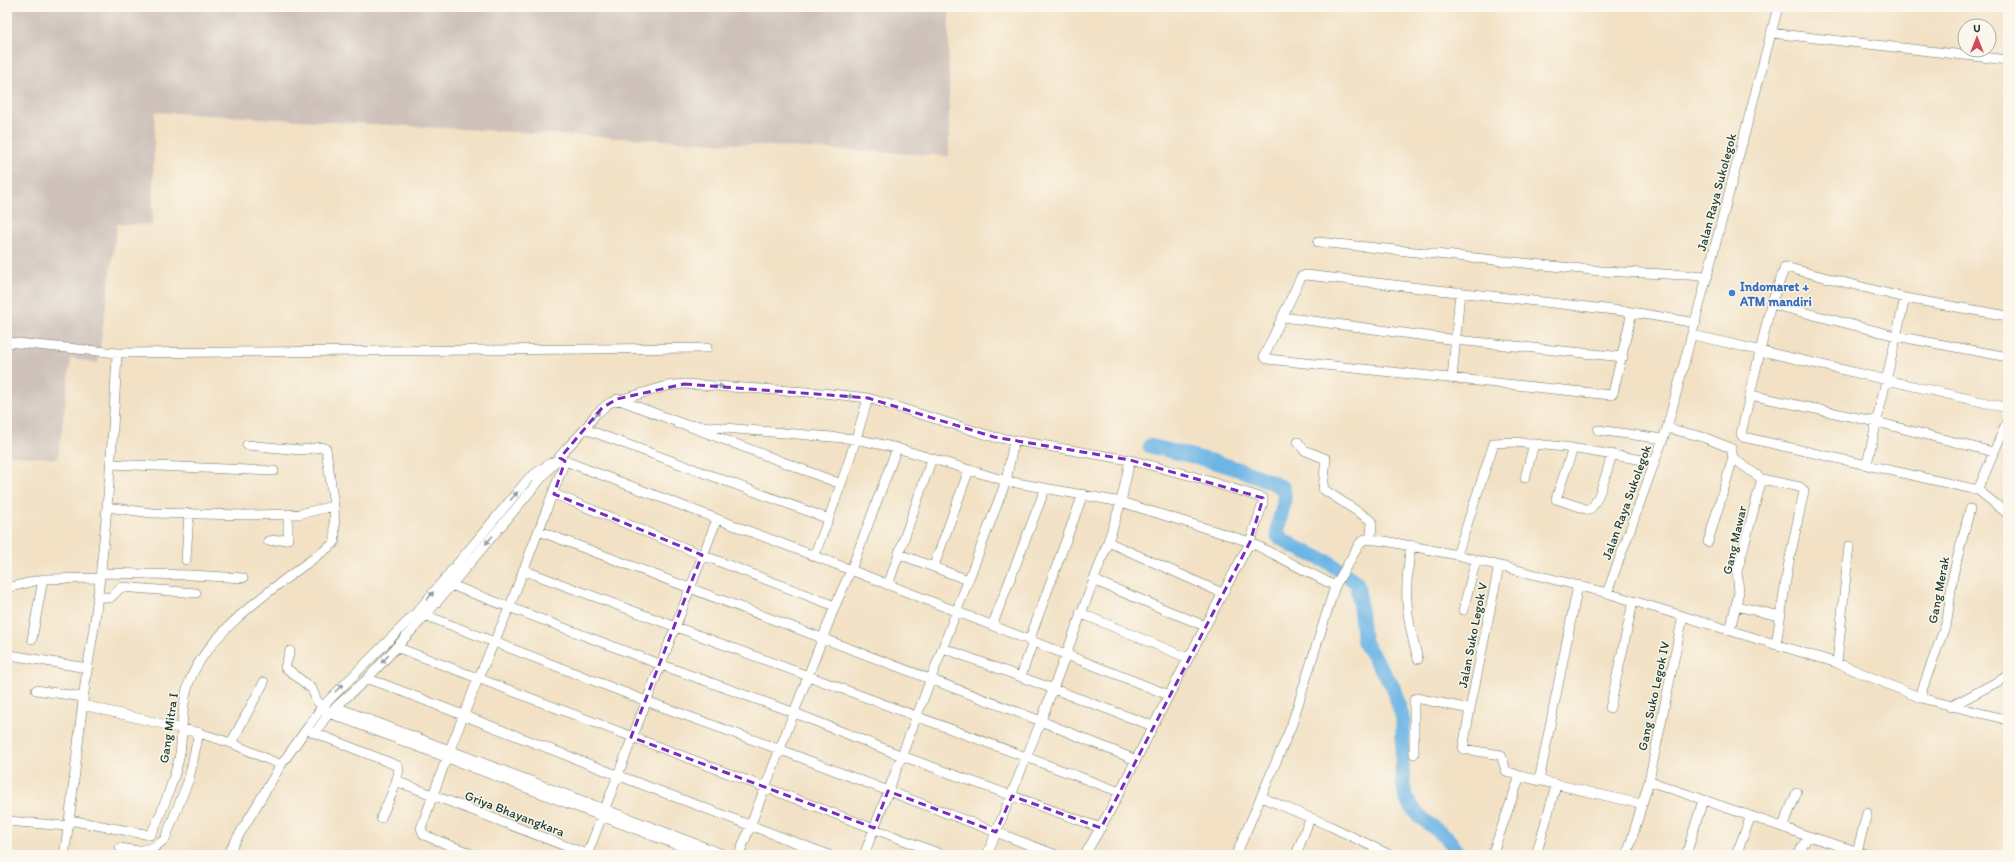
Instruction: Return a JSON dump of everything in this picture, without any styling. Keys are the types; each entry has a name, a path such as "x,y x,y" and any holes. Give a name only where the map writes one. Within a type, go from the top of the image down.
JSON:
{"street":[{"name":"Jalan Raya Sukolegok","path":"1607,593 1667,428 1693,335 1778,7"},
{"path":"1771,33 2008,60"},
{"path":"1318,242 1601,270 1708,276"},
{"path":"2008,316 1905,298 1786,267 1783,269 1771,304 1741,434 1744,437 1978,490 2008,514"},
{"path":"1632,312 1623,357 1613,393 1611,395 1267,359 1264,356 1301,277 1306,275 1632,312 1696,323"},
{"path":"1452,379 1460,292"},
{"path":"1867,464 1905,298"},
{"path":"1771,304 1896,336 2008,357"},
{"path":"1283,317 1456,340 1623,357"},
{"path":"1693,335 1886,381 2008,408"},
{"path":"7,342 117,353 707,348"},
{"path":"64,855 75,782 87,668 94,628 100,576 107,507 117,353"},
{"path":"227,855 281,765 322,707 451,585 562,458 602,408 618,399 667,386 684,384 823,393 868,398 994,437 1130,460 1192,476 1263,498 1263,503 1250,542 1188,658 1120,792 1085,855"},
{"path":"1750,395 1877,422 1993,452"},
{"path":"814,556 841,484 868,398"},
{"path":"618,399 678,424 841,484"},
{"path":"1978,490 2008,419"},
{"path":"678,424 856,439 897,448 1006,481 1121,502 1250,542 1335,586"},
{"path":"1667,428 1723,444 1731,448 1733,458 1708,542"},
{"path":"585,430 829,519"},
{"path":"1598,430 1663,439"},
{"path":"864,855 918,717 1006,481 1014,441"},
{"path":"1298,442 1304,450 1326,459 1323,489 1372,521 1371,539"},
{"path":"1457,555 1492,445 1497,442 1574,448 1654,462"},
{"path":"1525,478 1534,444"},
{"path":"107,507 152,513 299,514 334,506 327,452 323,447 301,450 247,445"},
{"path":"739,855 764,788 781,750 808,676 851,570 897,448"},
{"path":"1574,448 1556,499 1589,510 1592,508 1599,492 1612,454"},
{"path":"474,855 423,834 421,828 448,753 478,679 495,643 554,494 562,458"},
{"path":"562,458 1169,695"},
{"path":"315,734 333,710 367,679 396,647 529,478 562,458"},
{"path":"888,585 932,458"},
{"path":"1733,458 1762,479 1800,487 1805,494 1790,559 1776,645"},
{"path":"987,855 1041,721 1080,613 1108,542 1121,502 1130,460"},
{"path":"110,464 274,471"},
{"path":"934,566 970,470"},
{"name":"Gang Mawar","path":"1730,630 1739,592 1737,572 1762,479"},
{"path":"992,626 1045,489"},
{"path":"554,494 702,555 836,606"},
{"path":"1021,676 1031,642 1083,494"},
{"name":"Gang Mitra I","path":"68,823 150,835 175,771 180,751 187,689 201,659 225,630 240,615 333,544 335,541 334,506"},
{"name":"Gang Merak","path":"1921,698 1922,690 1947,621 1953,575 1970,508"},
{"path":"186,560 189,513"},
{"path":"268,541 288,539 288,514"},
{"path":"588,855 631,737 717,519"},
{"path":"539,531 1041,721 1136,760"},
{"path":"1236,855 1291,727 1335,586 1360,544 1365,539 1411,545 1457,555 1607,593 1837,663 1921,698 1950,707 2008,720"},
{"path":"1108,542 1222,593"},
{"path":"1411,545 1405,594 1411,635 1418,659"},
{"path":"1837,663 1849,546"},
{"path":"899,554 968,580"},
{"path":"1464,610 1476,560"},
{"name":"Jalan Suko Legok V","path":"1499,566 1463,749 1501,755 1506,772 1520,776"},
{"path":"523,570 1120,792"},
{"path":"7,588 43,579 100,576 191,575 244,578"},
{"path":"32,639 43,579"},
{"path":"1093,580 1205,626"},
{"path":"451,585 795,713 902,756 1101,828"},
{"path":"1539,781 1578,585"},
{"path":"97,596 110,598 121,587 196,593"},
{"path":"1610,708 1633,602"},
{"path":"1736,606 1780,616"},
{"path":"1080,613 1188,658"},
{"path":"421,614 646,701 781,750 1056,855"},
{"name":"Gang Suko Legok IV","path":"1627,855 1649,781 1683,616"},
{"path":"396,647 943,855"},
{"path":"943,648 1153,726"},
{"path":"290,651 285,666 312,689 322,707 448,753 704,855"},
{"path":"10,655 87,668"},
{"path":"1950,707 2008,676"},
{"path":"367,679 829,855"},
{"path":"231,742 260,686 264,682"},
{"path":"36,690 83,701 231,742 281,765"},
{"path":"1414,754 1414,700 1416,698 1470,709"},
{"path":"306,729 315,734 396,764 399,769 396,781 381,818"},
{"path":"120,848 138,850 155,847 165,839 189,779 197,732"},
{"path":"1492,855 1520,776 1556,786 1641,804"},
{"name":"Griya Bhayangkara","path":"396,781 588,855"},
{"path":"1649,781 1783,826 1808,836 1868,855"},
{"path":"1536,855 1556,786"},
{"path":"1783,826 1797,792"},
{"path":"1261,797 1390,855"},
{"path":"1686,855 1703,800"},
{"path":"1857,852 1867,812"},
{"path":"603,814 725,855"},
{"path":"1736,855 1751,816"},
{"path":"1296,855 1310,818"},
{"path":"7,821 68,823"},
{"path":"1798,855 1808,836"}],"highlighted area":[{"path":"684,384 868,398 994,437 1130,460 1263,498 1250,542 1101,828 1012,796 996,832 888,791 874,828 631,737 702,555 554,494 565,461 560,458 602,408 617,399"}],"shaded area":[{"path":"7,7 949,7 949,156 155,112 152,225 117,224 98,363 71,358 58,459 7,455"}],"waterway":[{"path":"1150,446 1201,458 1234,468 1267,480 1283,488 1284,500 1278,536 1293,546 1330,563 1357,583 1364,642 1393,687 1403,719 1402,770 1405,797 1418,815 1448,839 1460,855"}],"place":[{"name":"Indomaret + ATM mandiri","path":"1732,293"}]}
